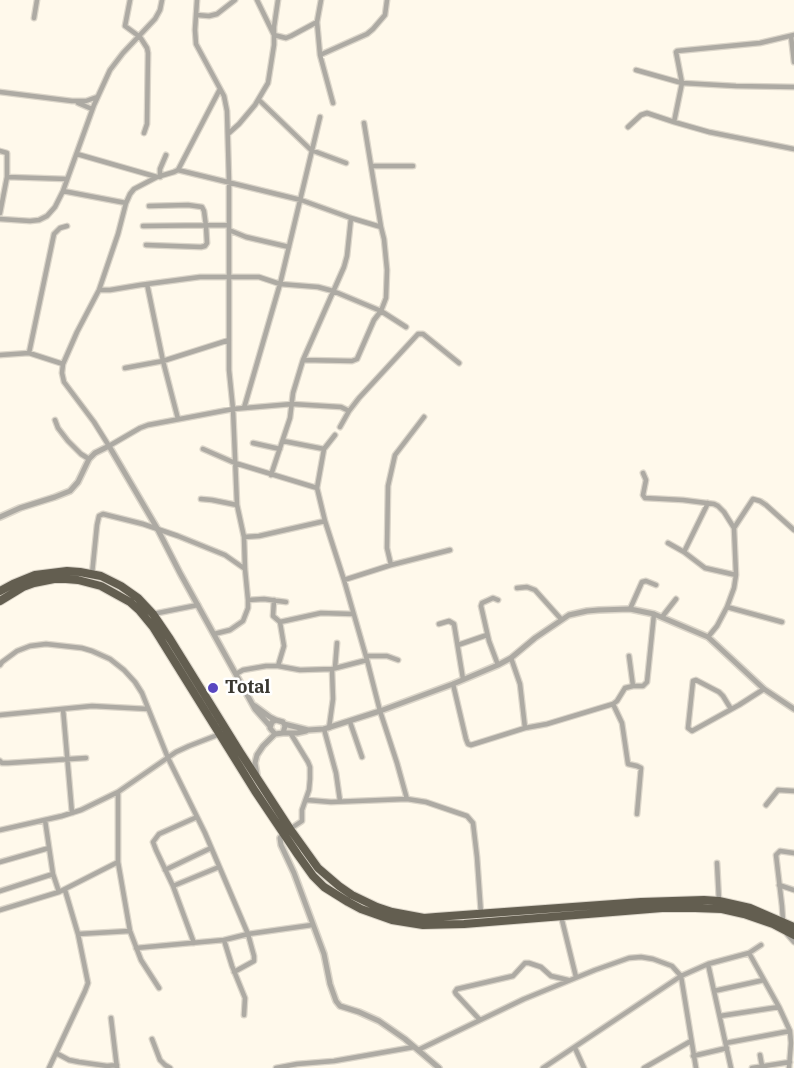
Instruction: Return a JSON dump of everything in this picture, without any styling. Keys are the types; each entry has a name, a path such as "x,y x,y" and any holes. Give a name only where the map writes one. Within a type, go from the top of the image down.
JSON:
{"highway":[{"path":"0,591 23,579 67,571 92,574 109,580 130,592 153,614 210,711 220,734 287,831 328,878 351,895 377,907 424,918 600,909 691,900 719,901 750,908 783,925 794,935"},
{"path":"0,601 23,587 54,579 78,580 102,586 130,602 147,619 257,777 314,876 324,887 348,903 392,920 423,925 561,916 584,910"},
{"path":"600,909 722,909 794,927"}],"street":[{"path":"34,18 37,0"},
{"path":"130,0 125,26 140,37 148,53 147,124 144,133"},
{"path":"0,219 33,221 44,218 55,207 97,97 110,70 155,20 162,0"},
{"path":"197,0 196,44 226,101 229,133 229,370 237,505 244,537 248,600 248,608 243,621 233,628 214,634"},
{"path":"197,15 217,14 235,0"},
{"path":"257,0 274,35 285,38 317,22"},
{"path":"229,133 259,100 266,88 274,45 278,0"},
{"path":"321,0 317,22 320,55 333,103"},
{"path":"320,55 367,34 385,15 387,0"},
{"path":"674,122 682,82 677,51 744,45 793,36 794,62"},
{"path":"636,70 682,82 794,87"},
{"path":"220,89 178,170 134,189 130,194 99,290 76,332 63,364 62,377 109,446 157,528 258,713 272,730 291,734 327,729 350,722 498,665 512,658 569,615 588,611 630,609 654,614 708,637 764,689 794,710"},
{"path":"0,92 72,101 86,101 97,97"},
{"path":"259,100 311,150 346,162"},
{"path":"72,101 93,107"},
{"path":"628,127 641,115 647,113 709,132 794,149"},
{"path":"244,408 280,284 320,117"},
{"path":"303,360 352,361 357,359 386,298 384,238 364,123"},
{"path":"0,151 7,153 7,177 0,213"},
{"path":"77,154 159,177"},
{"path":"159,177 166,154"},
{"path":"371,166 413,166"},
{"path":"178,170 301,200 381,227"},
{"path":"7,177 67,179"},
{"path":"63,191 126,203"},
{"path":"146,245 204,247 207,243 202,207 149,206"},
{"path":"272,475 303,360 348,256 351,218"},
{"path":"28,353 54,234 60,228 67,226"},
{"path":"143,226 229,228 246,237 289,247"},
{"path":"99,290 200,277 259,277 280,284 318,287 333,291 381,311 406,327"},
{"path":"147,284 178,419"},
{"path":"340,427 349,411 418,334 423,334 459,363"},
{"path":"125,368 163,361 229,340"},
{"path":"0,355 28,353 63,364"},
{"path":"0,517 70,490 78,482 89,459 95,453 143,426 233,409 292,404 341,407 349,411"},
{"path":"391,565 387,548 390,476 395,455 424,417"},
{"path":"55,420 68,441 89,459"},
{"path":"335,435 324,449 317,488 406,799"},
{"path":"283,441 324,449"},
{"path":"254,443 280,449"},
{"path":"203,449 235,463 317,488"},
{"path":"643,473 646,480 643,495 645,498 683,500 718,506 734,528 736,575 734,588 717,626 708,637"},
{"path":"201,499 237,505"},
{"path":"734,528 753,499 760,501 794,530"},
{"path":"684,552 708,503"},
{"path":"92,574 97,525 100,515 106,514 157,528 218,552 245,568"},
{"path":"244,537 259,536 325,521"},
{"path":"668,543 705,568 736,575"},
{"path":"344,580 450,550"},
{"path":"630,609 642,582 646,581 656,585"},
{"path":"517,588 527,586 535,590 561,619"},
{"path":"498,600 493,598 481,604 487,635 498,665"},
{"path":"662,617 676,599"},
{"path":"248,600 286,602"},
{"path":"274,600 273,616 280,622 284,646 278,666"},
{"path":"153,614 198,604"},
{"path":"727,607 782,622"},
{"path":"280,622 321,613 353,614"},
{"path":"453,684 468,744 471,745 613,704 625,688 643,686 647,682 654,614"},
{"path":"439,624 449,621 453,623 463,679"},
{"path":"458,645 487,635"},
{"path":"337,643 333,706 327,729 340,801"},
{"path":"0,665 17,651 38,645 55,645 92,651 110,659 135,682 142,693 168,758 197,817 248,934 254,961 234,972"},
{"path":"236,674 258,667 278,666 300,670 334,668 367,658 387,656 398,660"},
{"path":"629,656 633,686"},
{"path":"512,658 520,684 525,728"},
{"path":"731,709 719,692 696,680 693,681 688,728 690,731 731,709 764,689"},
{"path":"613,704 624,729 628,764 641,768 637,814"},
{"path":"254,705 284,724 308,730"},
{"path":"0,715 92,706 148,709"},
{"path":"63,709 72,813"},
{"path":"240,752 250,759 253,757 272,730 272,722 276,720"},
{"path":"350,722 362,756"},
{"path":"283,733 284,724"},
{"path":"0,830 88,807 118,792 189,746 220,734"},
{"path":"291,734 309,767 309,790 302,810 302,821 280,838 280,845 291,867 324,954 336,1001 340,1006 380,1021 439,1068"},
{"path":"257,777 255,761 259,749"},
{"path":"0,762 8,764 86,758"},
{"path":"766,805 778,790 794,791"},
{"path":"118,792 118,862 130,931 146,970 159,988"},
{"path":"307,800 331,802 406,799 426,802 467,816 473,823 481,914"},
{"path":"194,943 173,886 154,845 155,838 159,834 197,817"},
{"path":"45,820 53,874 59,892"},
{"path":"0,862 49,848"},
{"path":"165,870 211,848"},
{"path":"794,853 780,851 776,855 783,925 794,942"},
{"path":"0,910 65,890 118,862"},
{"path":"717,863 719,901"},
{"path":"173,886 219,867"},
{"path":"0,891 53,874"},
{"path":"779,885 794,890"},
{"path":"49,1068 87,986 78,934 65,890"},
{"path":"561,916 573,979"},
{"path":"136,948 224,940 248,934 312,925"},
{"path":"78,934 130,931"},
{"path":"224,940 244,998 244,1015"},
{"path":"543,1068 681,976 708,964 749,953 761,945"},
{"path":"749,953 779,1006 790,1031 789,1068"},
{"path":"276,1068 416,1049 524,999 595,970 635,957 653,959 672,966 681,976 696,1068"},
{"path":"480,1020 456,994 457,989 513,975 525,963 541,968 551,976 560,979 573,979"},
{"path":"708,964 731,1068"},
{"path":"714,991 764,980"},
{"path":"720,1016 779,1006"},
{"path":"56,1053 69,1060 117,1067 111,1017"},
{"path":"693,1056 727,1045 790,1031"},
{"path":"152,1039 160,1060 170,1068"},
{"path":"645,1068 691,1041"},
{"path":"575,1048 584,1068"},
{"path":"760,1055 762,1066"},
{"path":"752,1068 790,1062"}],"place":[{"name":"Total","path":"213,688"}]}
